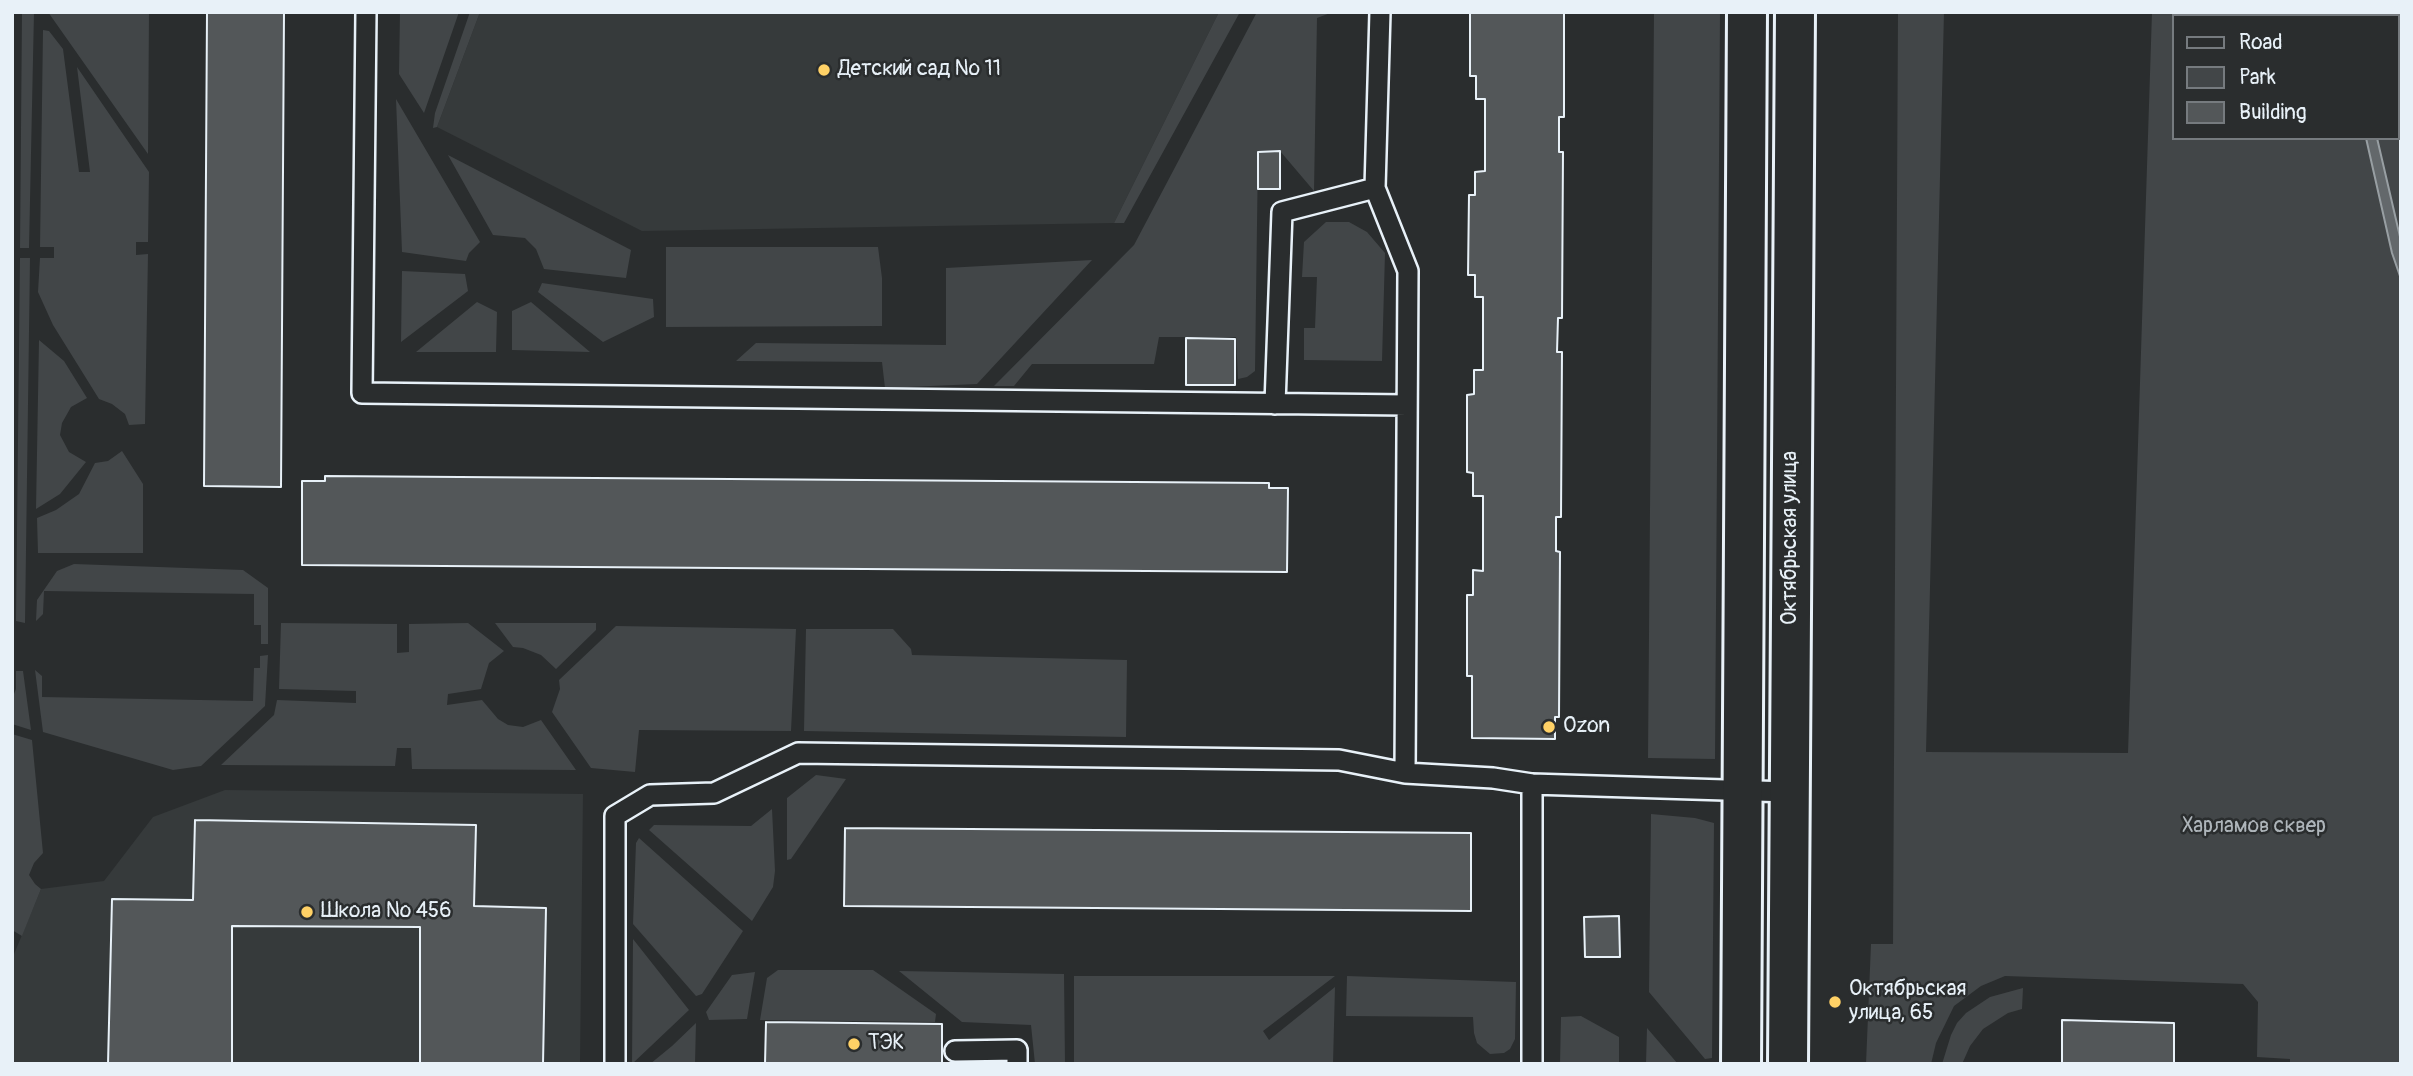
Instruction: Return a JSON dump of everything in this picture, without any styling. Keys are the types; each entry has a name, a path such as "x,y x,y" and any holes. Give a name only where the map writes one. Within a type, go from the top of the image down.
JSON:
{"street":[{"path":"1741,1064 1747,12"},
{"name":"Октябрьская улица","path":"1788,1064 1795,12"}],"lane":[{"path":"366,12 362,393 1407,405"},
{"path":"1380,12 1375,188 1408,271 1405,772"},
{"path":"1275,404 1282,212 1375,188"},
{"path":"615,1064 615,816 650,794 714,793 798,753 1339,760 1405,772 1493,778 1532,784 1789,792"},
{"path":"1532,784 1532,1064"},
{"path":"955,1051 1017,1050 1017,1064"}],"shaded area":[{"name":"Детский сад № 11","path":"480,12 1219,12 1114,223 642,231 437,127"},
{"path":"2366,140 2377,140 2401,241 2401,279 2392,253"},
{"name":"Школа № 456","path":"225,790 583,794 580,1064 12,1064 12,959 41,889 104,881 153,817"}],"green space":[{"path":"22,12 34,12 29,248 20,248"},
{"path":"48,12 149,12 148,154"},
{"path":"400,12 459,12 424,113 399,74"},
{"path":"470,12 480,12 437,127 433,128 435,113"},
{"path":"1219,12 1240,12 1124,223 1114,223"},
{"path":"1257,12 1333,12 1317,18 1314,191 1280,151 1258,152 1255,371 1238,379 1236,337 1159,337 1154,364 1032,364 1014,386 994,386 1134,245"},
{"path":"1654,12 1720,12 1715,759 1648,758"},
{"name":"Харламов сквер","path":"1898,12 1944,12 1926,752 2128,753 2152,12 2337,12 2172,14 2172,140 2366,140 2392,253 2401,279 2401,1064 2290,1064 2290,1059 2257,1057 2258,1002 2243,984 2005,976 1981,986 1954,1006 1936,1043 1931,1064 1866,1064 1871,944 1893,944"},
{"path":"2401,12 2401,241 2377,140 2399,140 2399,14 2348,14"},
{"path":"43,30 49,31 63,49 79,172 90,172 77,67 149,172 148,242 136,242 136,255 148,254 145,424 129,425 125,414 112,404 99,399 53,325 38,292 40,258 54,258 54,247 40,247"},
{"path":"396,99 480,242 469,253 466,261 402,252"},
{"path":"448,155 631,250 626,278 544,269 536,249 525,238 493,235"},
{"path":"1326,222 1349,222 1367,232 1385,253 1382,361 1304,360 1304,328 1315,328 1317,277 1302,277 1304,242"},
{"path":"666,247 878,247 882,278 882,326 666,327"},
{"path":"20,258 30,258 25,623 16,621"},
{"path":"1092,260 977,384 885,388 882,362 736,361 756,343 946,345 946,268"},
{"path":"402,271 465,274 468,291 401,342"},
{"path":"542,283 653,299 654,317 603,342 538,292"},
{"path":"477,302 497,312 496,352 416,352"},
{"path":"531,302 590,352 512,350 512,311"},
{"path":"39,340 64,361 87,398 71,407 62,423 60,435 69,452 86,462 60,494 36,509"},
{"path":"122,451 143,484 143,553 38,553 37,518 56,510 79,494 95,463 108,461"},
{"path":"74,564 243,570 268,588 268,644 261,644 261,625 254,625 254,594 44,591 43,614 36,621 37,600 57,571"},
{"path":"281,623 397,624 397,653 409,652 409,624 468,623 504,651 489,663 481,689 448,694 447,705 482,700 498,719 508,725 523,727 541,720 576,770 412,769 411,748 397,748 395,766 221,765 274,715 277,700 356,703 356,691 279,689"},
{"path":"495,623 596,623 596,630 556,669 541,655 513,647"},
{"path":"616,626 796,629 791,731 639,730 635,772 591,768 552,712 560,689 559,680"},
{"path":"806,629 893,629 911,649 912,655 1127,660 1126,737 804,731"},
{"path":"268,655 265,706 201,766 173,770 43,732 35,670 42,676 42,697 253,701 254,668 260,668 260,656"},
{"path":"16,671 23,671 31,730 12,724"},
{"path":"12,734 32,740 43,853 34,863 29,875 41,889 22,936 12,930"},
{"path":"816,775 846,779 791,859 787,860 787,798"},
{"path":"772,809 775,871 773,887 752,921 649,830 654,825 751,826"},
{"path":"1651,814 1695,818 1714,823 1712,1058 1705,1059 1649,992"},
{"path":"639,838 743,931 702,994 696,996 633,924 636,843"},
{"path":"633,939 689,1010 632,1064"},
{"path":"778,970 873,970 936,1014 935,1022 760,1020 767,978"},
{"path":"899,971 1064,974 1065,1064 1035,1064 1031,1025 962,1022"},
{"path":"755,972 747,1019 709,1020 706,1012 732,975"},
{"path":"1074,976 1335,976 1263,1031 1269,1040 1335,987 1333,1064 1074,1064"},
{"path":"1347,976 1516,982 1515,1039 1510,1049 1504,1053 1490,1054 1477,1043 1473,1017 1346,1016"},
{"path":"2023,988 2022,1009 2008,1013 1983,1029 1970,1046 1962,1064 1942,1064 1951,1035 1966,1013 1990,997"},
{"path":"1581,1016 1619,1037 1619,1064 1560,1064 1561,1017"},
{"path":"696,1023 695,1064 650,1064 672,1046"},
{"path":"1647,1028 1678,1064 1646,1064"}],"building":[{"path":"207,12 284,12 281,487 204,486"},
{"path":"1470,12 1564,12 1564,117 1559,117 1559,152 1563,152 1562,318 1558,318 1557,352 1562,352 1561,517 1556,517 1556,551 1560,552 1559,717 1555,717 1555,739 1472,738 1472,676 1467,676 1467,595 1473,595 1473,570 1483,571 1483,496 1473,496 1473,473 1467,472 1467,395 1474,394 1474,370 1483,370 1483,297 1475,297 1475,275 1468,275 1469,195 1475,195 1475,172 1485,171 1485,99 1476,99 1476,76 1470,76"},
{"path":"1280,151 1280,189 1258,189 1258,152"},
{"path":"1186,338 1235,339 1235,385 1186,385"},
{"path":"325,476 1269,483 1269,488 1288,488 1287,572 302,565 302,481 325,481"},
{"path":"195,820 476,825 474,906 546,908 543,1064 420,1064 420,927 232,926 232,1064 108,1064 112,899 193,900"},
{"path":"845,828 1471,833 1471,911 844,906"},
{"path":"1619,916 1620,957 1585,957 1584,917"},
{"path":"2062,1020 2174,1023 2174,1064 2062,1064"},
{"name":"ТЭК","path":"766,1022 942,1024 942,1064 765,1064"}],"place":[{"name":"Детский сад № 11","path":"824,70"},
{"name":"Ozon","path":"1549,727"},
{"name":"Школа № 456","path":"307,912"},
{"name":"Октябрьская улица, 65","path":"1835,1002"},
{"name":"ТЭК","path":"854,1044"}]}
